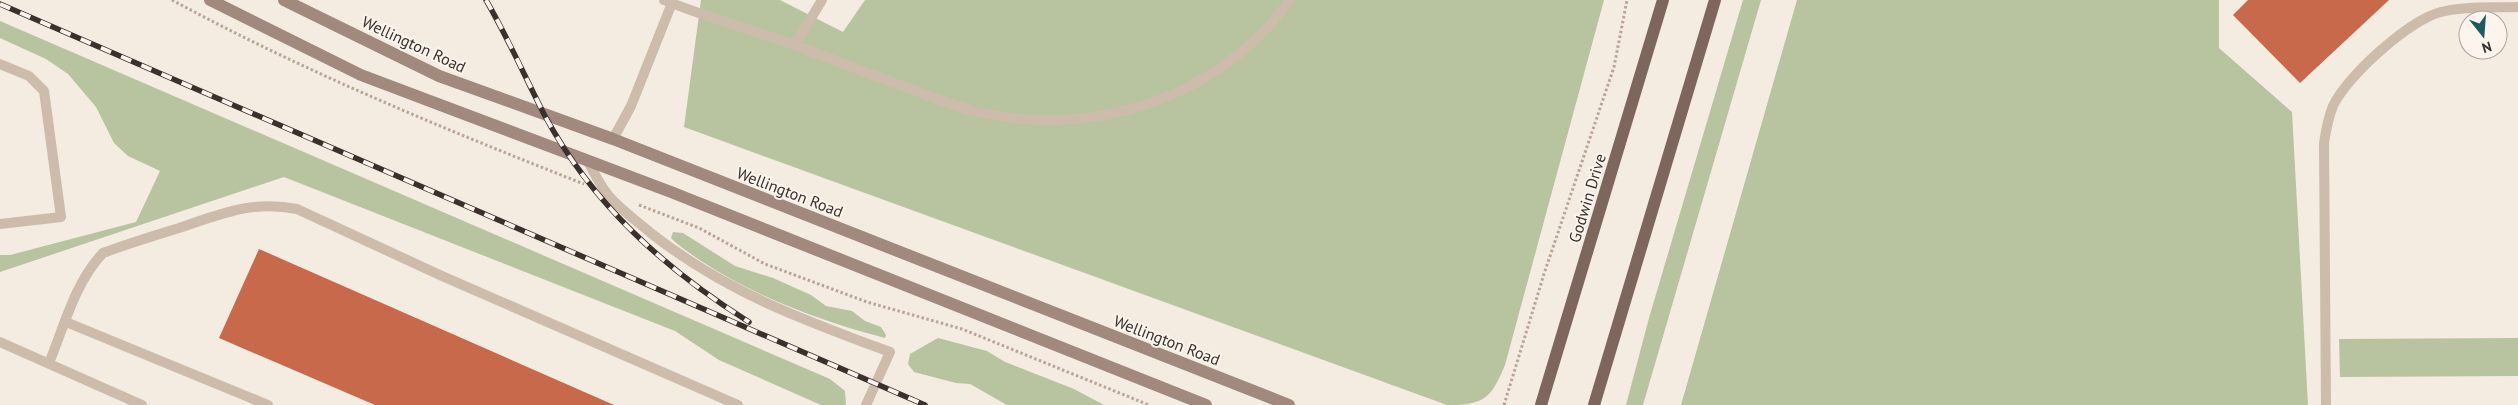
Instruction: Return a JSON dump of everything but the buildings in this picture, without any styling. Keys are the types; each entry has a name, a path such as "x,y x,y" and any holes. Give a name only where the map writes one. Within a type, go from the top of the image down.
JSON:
{"main road":[{"path":"210,0 361,75 587,160 1206,405"},
{"name":"Wellington Road","path":"284,0 439,76 613,139 1289,405"},
{"name":"Godwin Drive","path":"1542,405 1663,0"},
{"path":"1594,405 1715,0"},
{"path":"1534,405 1547,386"}],"lane":[{"path":"796,45 822,0"},
{"path":"613,139 632,106 668,2 796,45 974,111 1026,119 1076,119 1115,114 1141,108 1172,96 1202,81 1230,62 1258,36 1290,0"},
{"path":"2326,405 2324,143 2327,123 2334,104 2345,88 2396,35 2419,20 2440,12 2462,8 2518,7"},
{"path":"0,64 29,76 44,91 61,217 0,224"},
{"path":"587,160 607,192 670,247 697,267 727,284 818,326 890,352 866,405"},
{"path":"49,363 91,266 102,254 229,210 276,204 297,208 442,276 738,405"},
{"path":"66,322 268,405"},
{"path":"0,342 142,405"}],"path":[{"path":"172,0 237,35 345,86 464,137 607,192"},
{"path":"1504,405 1544,274 1614,66 1627,0"},
{"path":"632,202 699,228 765,264 867,302 956,326 1149,405"}],"green space":[{"path":"701,0 780,0 843,32 865,0 1604,0 1505,365 1491,392 1485,397 1470,403 1447,405 684,127"},
{"path":"1743,0 1761,0 1643,405 1626,405 1649,318"},
{"path":"1797,0 2219,0 2219,48 2292,112 2308,405 1681,405"},
{"path":"0,21 830,379 845,391 846,405 821,405 719,360 675,331 284,177 0,272 0,255 10,255 136,222 160,171 128,156 114,143 96,107 68,74 46,59 0,38"},
{"path":"673,232 683,233 735,266 773,278 811,295 826,306 852,311 865,321 881,327 886,335 885,338 802,312 748,288 698,259 675,242 671,238"},
{"path":"938,338 987,351 1005,362 1074,389 1104,405 1007,405 970,384 956,383 914,372 908,364 910,354"},
{"path":"2518,338 2518,376 2340,377 2339,339"}],"railway":[{"path":"486,0 545,116 585,178 608,206 660,257 718,302 749,322"},
{"path":"0,4 925,405"}]}
